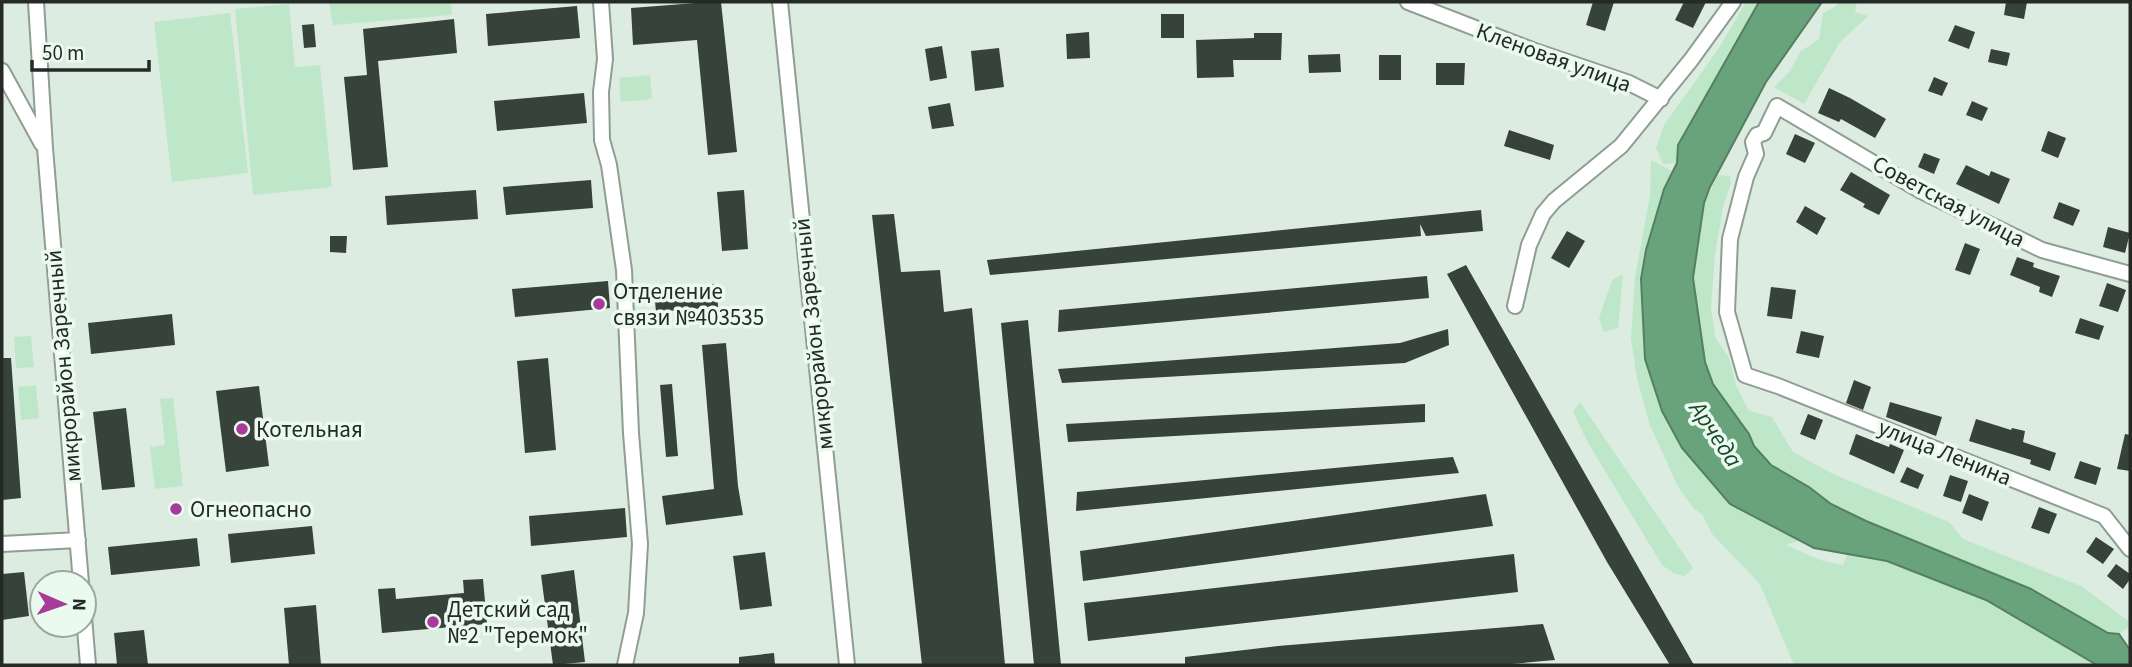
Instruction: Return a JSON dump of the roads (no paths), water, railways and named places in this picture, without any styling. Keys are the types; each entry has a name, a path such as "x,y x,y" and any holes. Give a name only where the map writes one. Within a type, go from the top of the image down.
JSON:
{"street":[{"name":"микрорайон Заречный","path":"36,2 45,148 80,569"},
{"path":"601,2 605,59 601,92 602,140 609,165 624,270 631,433 640,544 636,613 625,665"},
{"name":"микрорайон Заречный","path":"780,2 847,665"},
{"name":"Кленовая улица","path":"1408,2 1518,45 1629,83 1661,99"},
{"path":"1515,306 1529,245 1543,214 1554,201 1621,146 1661,99 1734,2"},
{"name":"микрорайон Заречный","path":"2,71 45,148"},
{"name":"Советская улица","path":"1745,375 1727,312 1730,239 1746,177 1756,154 1753,142 1757,135 1763,133 1777,106 1921,191 2042,250 2130,274"},
{"name":"улица Ленина","path":"1745,375 2104,516 2130,549"},
{"path":"2,544 78,540"},
{"path":"86,639 88,665"}],"water":[{"name":"Арчеда","path":"1759,2 1822,2 1766,82 1704,203 1693,278 1705,362 1713,384 1749,434 1754,446 1771,465 1809,487 1831,504 1866,521 2031,589 2108,633 2119,634 2130,650 2130,665 2097,665 1986,600 1887,561 1814,548 1730,504 1682,448 1662,411 1645,359 1641,279 1646,250 1664,189 1677,163 1678,145"}],"place":[{"name":"Отделение связи №403535","path":"599,304"},
{"name":"Котельная","path":"242,429"},
{"name":"Огнеопасно","path":"176,509"},
{"name":"Детский сад №2 \"Теремок\"","path":"433,622"}]}
